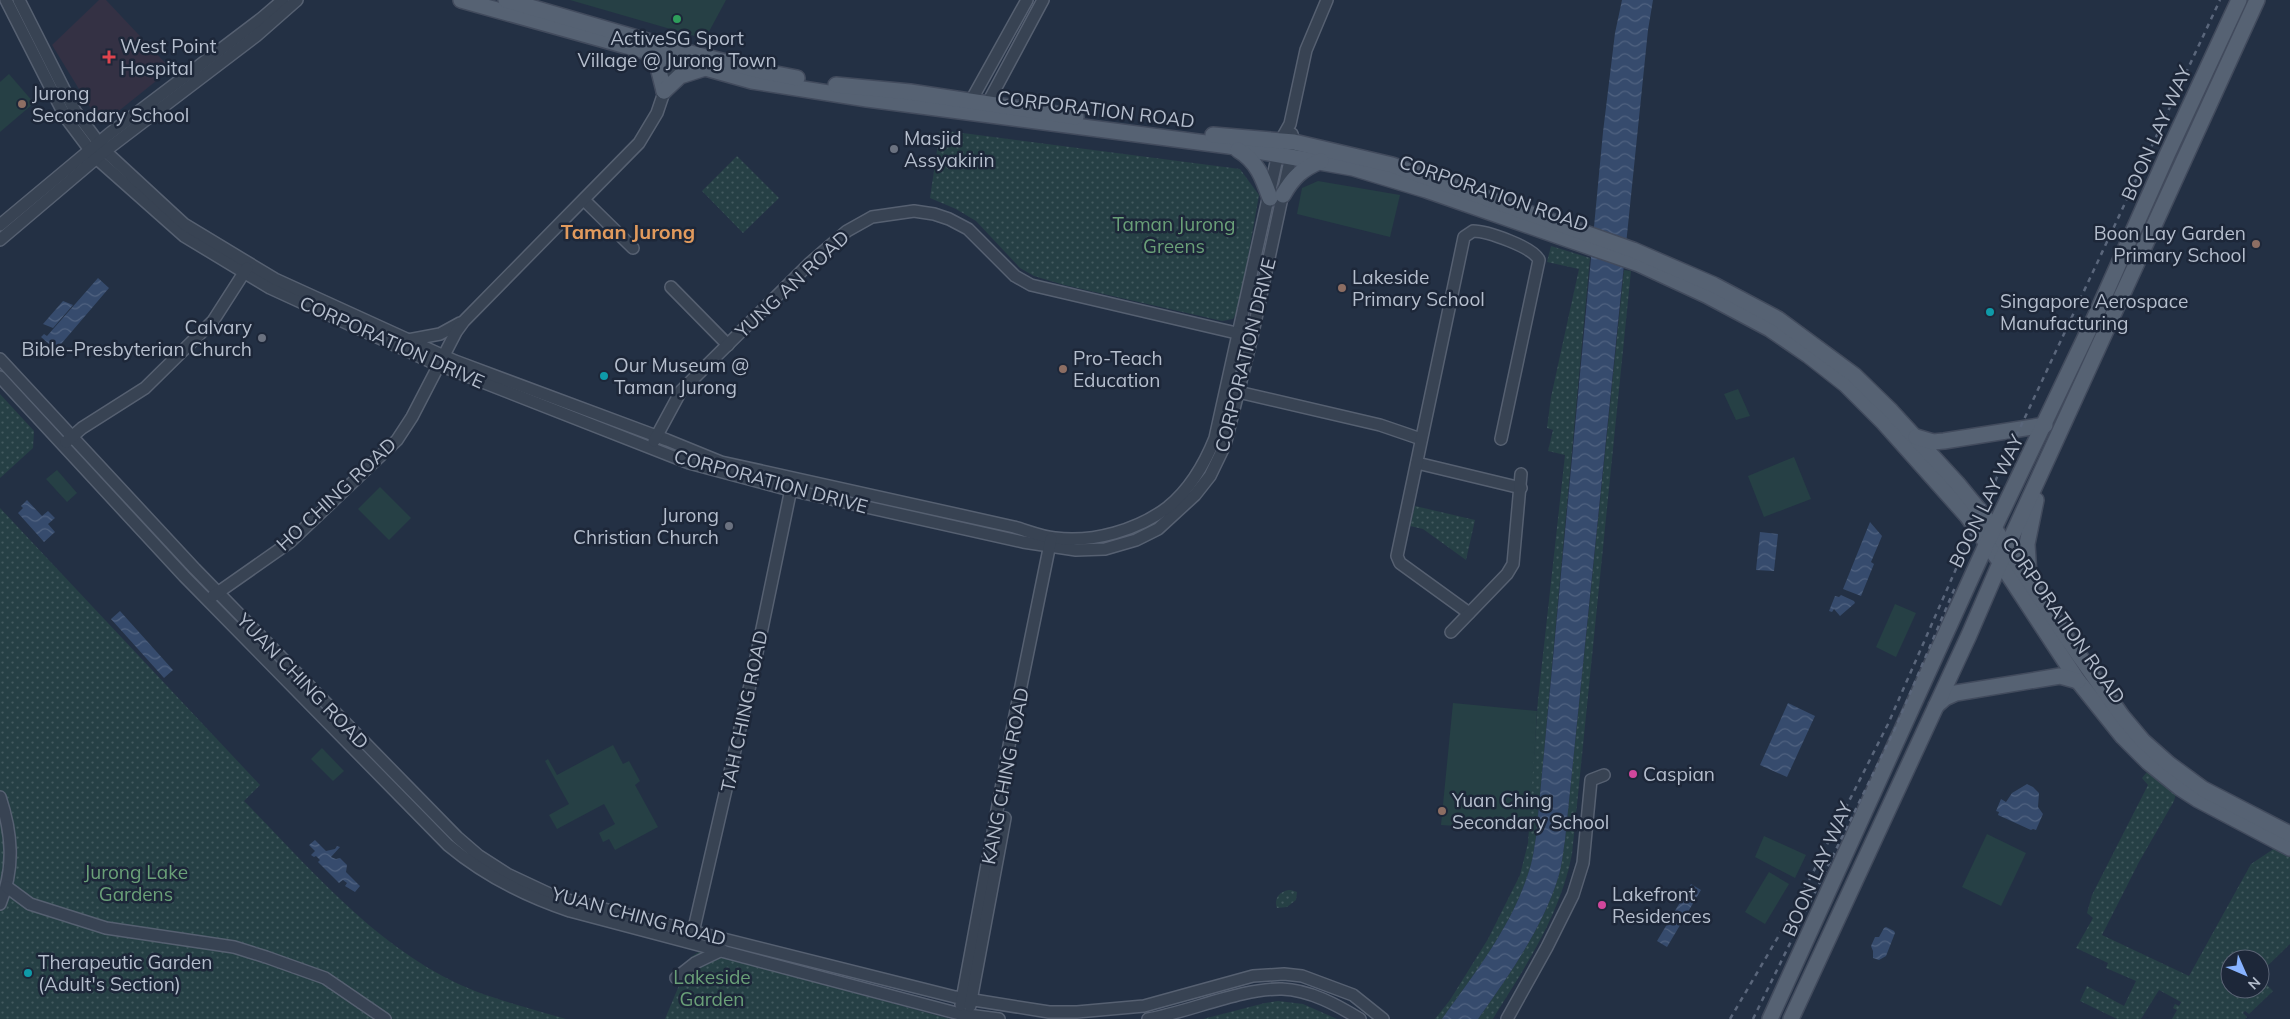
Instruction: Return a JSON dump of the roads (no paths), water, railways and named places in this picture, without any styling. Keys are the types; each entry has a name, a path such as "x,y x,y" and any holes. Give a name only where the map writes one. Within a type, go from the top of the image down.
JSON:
{"main road":[{"name":"CORPORATION ROAD","path":"461,0 647,53 677,55 837,85 968,106"},
{"name":"CORPORATION ROAD","path":"506,0 677,55 705,68 762,82 1130,126 1392,165 1512,219 1592,242"},
{"name":"BOON LAY WAY","path":"1770,1019 1987,543 2045,425 2239,0"},
{"name":"BOON LAY WAY","path":"1791,1019 2038,483 2257,0"},
{"path":"647,53 658,67 664,91 680,76 705,68"},
{"name":"CORPORATION ROAD","path":"985,108 1229,146 1286,148 1321,161 1448,191 1714,285 1754,304 1778,319 1854,375 1958,483 1994,528 2069,641 2122,716 2143,741 2192,789"},
{"path":"1229,146 1247,156 1256,166 1276,197 1302,170 1321,161"},
{"name":"CORPORATION ROAD","path":"1632,256 1770,329 1808,355 1845,384 1873,412 1966,516 2000,562 2078,681 2124,738 2142,757 2169,780 2192,789 2290,843"},
{"path":"1914,436 1938,442 2045,425"},
{"path":"2030,580 2027,544 2035,511 2038,483"},
{"path":"1966,516 1976,542 1974,572"},
{"path":"1936,706 1945,698 1956,693 2060,676 2078,681"}],"street":[{"name":"CORPORATION DRIVE","path":"6,0 66,118 167,223 246,269 355,328 442,361 656,436 721,462 790,484"},
{"name":"CORPORATION DRIVE","path":"19,0 97,151"},
{"path":"0,240 97,151 283,0"},
{"path":"0,225 97,151 256,36 297,0"},
{"path":"968,106 1027,0"},
{"path":"985,108 1043,0"},
{"path":"1286,148 1306,50 1328,0"},
{"path":"408,340 440,334 464,321 640,143 657,113 677,55"},
{"name":"CORPORATION DRIVE","path":"246,269 275,279 408,340 442,361 690,463 1053,543 1076,550 1105,549 1136,540 1158,529 1176,514 1210,476 1220,457 1252,337 1286,148"},
{"name":"CORPORATION DRIVE","path":"1053,543 1102,536 1130,527 1168,507 1186,488 1208,454 1215,438 1239,334 1276,197"},
{"path":"584,200 633,248"},
{"name":"YUNG AN ROAD","path":"651,447 681,391 810,263 847,230 872,216 914,211 934,214 968,229 1015,276 1031,285 1252,337"},
{"path":"1506,240 1512,219"},
{"path":"1469,613 1397,560 1423,425 1464,237 1473,231 1506,240 1532,251 1539,260 1501,439"},
{"path":"67,440 145,388 213,321 246,269"},
{"path":"671,286 728,345"},
{"name":"HO CHING ROAD","path":"207,600 290,542 397,440 412,417 456,332 464,321"},
{"name":"YUAN CHING ROAD","path":"0,359 39,399 67,440 207,600 303,689"},
{"name":"YUAN CHING ROAD","path":"0,377 67,440 217,593 448,845 485,873 544,902 570,911 689,935 966,999 1056,1015 1144,1006 1253,976 1284,974 1302,976 1353,995 1383,1019"},
{"path":"1238,392 1380,425 1421,439"},
{"path":"1417,463 1521,488"},
{"path":"1451,632 1507,574 1513,564 1522,474"},
{"name":"TAH CHING ROAD","path":"689,935 753,672 790,484"},
{"name":"KANG CHING ROAD","path":"964,1015 1053,543"},
{"path":"1507,1019 1573,895 1583,863 1591,780 1604,775"},
{"path":"0,796 11,837 7,887 0,904"},
{"path":"7,887 30,904 106,928 234,947 283,963 325,978 386,1019"},
{"name":"YUAN CHING ROAD","path":"689,935 722,950 964,1015 999,1019"},
{"path":"676,978 695,963 722,950"},
{"path":"1148,1019 1189,1010 1247,993 1283,989 1321,998 1360,1019"}],"water":[{"path":"1622,0 1653,0 1648,30 1561,864 1551,897 1534,933 1513,968 1478,1019 1442,1019 1503,930 1522,891 1533,854 1603,132 1615,33"},
{"path":"98,278 109,288 56,350 41,337 44,334 47,336"},
{"path":"63,301 73,305 53,328 43,324"},
{"path":"27,500 42,516 48,511 55,518 48,524 55,532 44,542 18,513 23,508 21,506"},
{"path":"1870,522 1882,536 1871,562 1874,564 1861,596 1843,589"},
{"path":"1760,532 1778,534 1774,571 1756,570"},
{"path":"1841,595 1855,603 1840,616 1834,609 1832,612 1829,611 1835,596 1839,597"},
{"path":"120,611 173,670 164,678 111,619"},
{"path":"1788,703 1815,716 1787,777 1760,765"},
{"path":"2027,784 2039,793 2038,807 2043,814 2036,830 2031,830 1998,815 1999,812 1996,811 2001,799 2006,802 2012,793"},
{"path":"315,840 326,851 335,849 337,846 340,847 331,857 340,858 347,865 346,872 360,886 355,892 345,886 347,883 343,880 339,883 318,862 320,860 316,856 311,855 315,851 309,845"},
{"path":"1691,884 1701,890 1667,947 1657,941"},
{"path":"1886,927 1895,933 1886,956 1879,960 1873,958 1871,946 1875,937 1879,937"}],"railway":[{"path":"1730,1019 1795,908 1888,724 1984,505 2220,0"},
{"path":"1753,1019 1895,729 1956,585"}],"place":[{"name":"ActiveSG Sport Village @ Jurong Town","path":"677,19"},
{"name":"West Point Hospital","path":"109,57"},
{"name":"Jurong Secondary School","path":"22,104"},
{"name":"Masjid Assyakirin","path":"894,149"},
{"name":"Boon Lay Garden Primary School","path":"2256,244"},
{"name":"Lakeside Primary School","path":"1342,288"},
{"name":"Singapore Aerospace Manufacturing","path":"1990,312"},
{"name":"Calvary Bible-Presbyterian Church","path":"262,338"},
{"name":"Pro-Teach Education","path":"1063,369"},
{"name":"Our Museum @ Taman Jurong","path":"604,376"},
{"name":"Jurong Christian Church","path":"729,526"},
{"name":"Caspian","path":"1633,774"},
{"name":"Yuan Ching Secondary School","path":"1442,811"},
{"name":"Lakefront Residences","path":"1602,905"},
{"name":"Therapeutic Garden (Adult's Section)","path":"28,973"}],"district":[{"name":"Taman Jurong","path":"628,231"}],"park label":[{"name":"Taman Jurong Greens","path":"1174,235"},
{"name":"Jurong Lake Gardens","path":"136,883"},
{"name":"Lakeside Garden","path":"712,988"}]}
